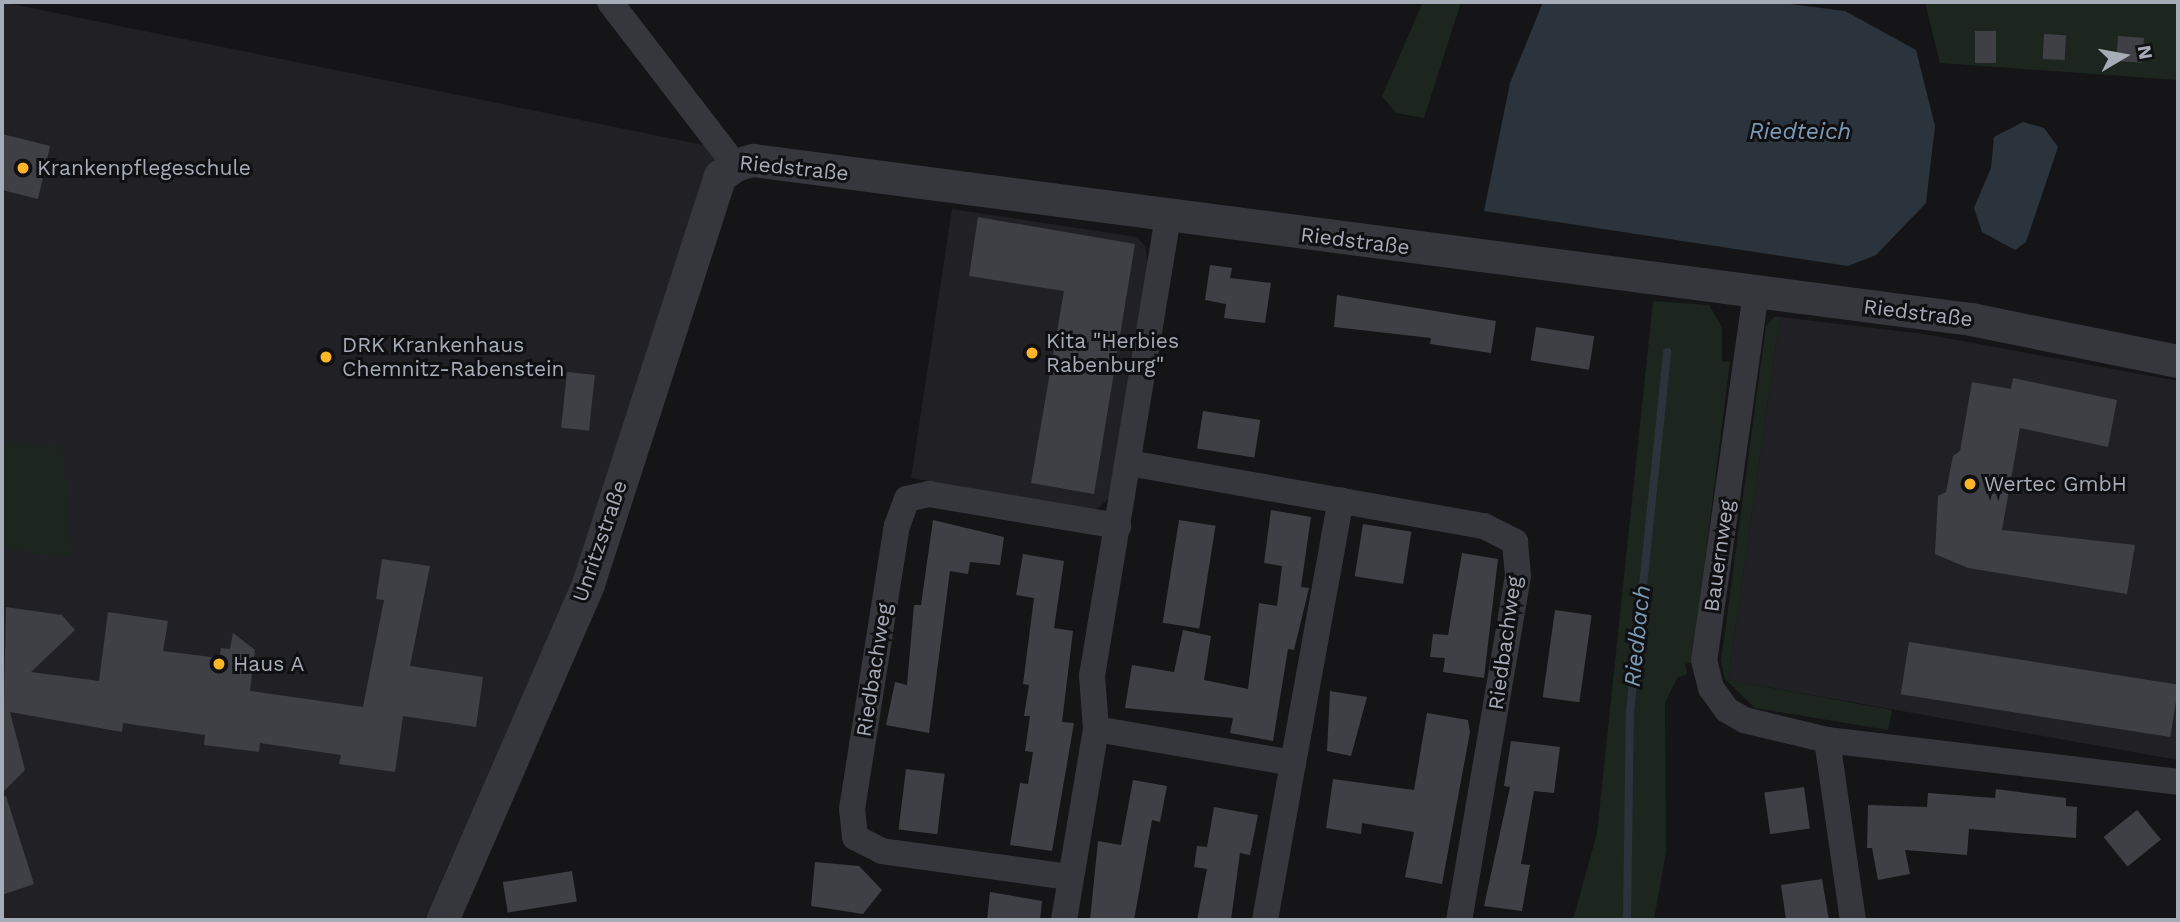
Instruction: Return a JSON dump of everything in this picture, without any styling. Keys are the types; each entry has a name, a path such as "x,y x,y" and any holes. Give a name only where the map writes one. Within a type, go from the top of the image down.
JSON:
{"street":[{"name":"Riedstraße","path":"610,2 734,165 753,160 1168,217 1970,319 2178,360"},
{"name":"Unritzstraße","path":"448,918 588,584 720,176 734,165"},
{"path":"1064,920 1069,877 1096,729 1092,676 1168,217"},
{"name":"Bauernweg","path":"1756,292 1704,660 1711,688 1727,710 1744,720 1827,740 2178,782"},
{"name":"Riedbachweg","path":"1129,463 1485,526 1515,542 1518,576 1459,920"},
{"name":"Riedbachweg","path":"1069,877 882,851 855,837 852,809 897,526 907,499 929,494 1118,526"},
{"path":"1265,920 1341,500"},
{"path":"1096,729 1293,763"},
{"path":"1827,740 1853,920"}],"shaded area":[{"name":"DRK Krankenhaus Chemnitz-Rabenstein","path":"2,2 718,148 581,566 424,920 2,920"},
{"path":"1423,2 1461,2 1424,118 1396,113 1382,96"},
{"path":"1925,2 2178,2 2178,80 1940,63"},
{"name":"Kita \"Herbies Rabenburg\"","path":"952,209 1137,237 1145,246 1148,262 1109,498 1096,510 911,478"},
{"path":"1653,301 1709,305 1722,327 1722,361 1730,362 1692,662 1685,664 1687,674 1677,678 1665,703 1666,851 1654,920 1573,920 1597,833"},
{"path":"1774,317 1780,317 1728,680 1892,710 1888,730 1755,708 1725,679 1721,661 1766,326"},
{"path":"1780,317 1924,334 2178,381 2178,760 1728,680"},
{"path":"2,440 62,448 72,558 2,548"}],"water":[{"name":"Riedteich","path":"1543,2 1775,2 1845,11 1916,50 1935,126 1926,203 1876,255 1848,266 1484,211 1510,83"},
{"path":"2023,122 2044,128 2058,147 2026,242 2015,250 1982,232 1974,208 1991,168 1994,137"}],"building":[{"path":"1975,31 1996,31 1996,63 1975,63"},
{"path":"2044,34 2066,35 2065,60 2043,59"},
{"path":"2118,36 2144,38 2142,63 2116,61"},
{"name":"Krankenpflegeschule","path":"2,134 50,146 38,199 2,190"},
{"path":"978,217 1135,244 1094,494 1031,483 1064,291 969,276"},
{"path":"1210,265 1232,268 1230,278 1271,283 1265,323 1224,318 1226,304 1205,300"},
{"path":"1337,295 1496,321 1491,353 1430,344 1431,338 1334,327"},
{"path":"1536,327 1594,336 1589,370 1531,361"},
{"path":"567,372 595,375 589,431 561,428"},
{"path":"2013,378 2117,400 2108,447 2020,428 2002,530 2135,545 2127,594 1968,568 1935,554 1938,496 1946,492 1953,456 1960,451 1972,382 2011,389"},
{"path":"1203,411 1260,420 1254,458 1197,449"},
{"path":"1271,510 1311,517 1301,587 1309,588 1294,650 1288,649 1273,741 1230,733 1233,718 1125,708 1132,665 1174,672 1183,630 1211,636 1204,680 1248,689 1259,603 1277,606 1282,566 1264,563"},
{"path":"933,520 1004,537 1000,565 970,562 968,574 950,571 929,733 886,725 895,682 907,685 914,605 921,605"},
{"path":"1179,520 1216,526 1199,629 1163,623"},
{"path":"1363,524 1411,532 1403,584 1355,576"},
{"path":"1462,553 1498,559 1484,678 1443,672 1445,658 1430,657 1433,634 1448,635"},
{"path":"1023,554 1064,561 1054,628 1073,631 1062,722 1074,723 1052,851 1010,845 1020,783 1028,784 1033,752 1025,751 1030,716 1024,716 1029,685 1023,684 1034,598 1016,595"},
{"name":"Haus A","path":"382,559 430,566 410,666 483,677 476,727 403,716 395,772 339,764 341,755 260,743 259,752 204,745 205,735 123,723 122,732 10,712 25,770 2,793 6,607 62,615 75,630 31,672 99,681 108,612 168,621 163,651 219,658 221,648 230,649 233,633 255,650 250,691 363,707 384,600 376,599"},
{"path":"1555,610 1592,615 1579,702 1543,697"},
{"path":"1909,642 2178,685 2170,737 1901,694"},
{"path":"1330,691 1367,697 1351,756 1327,751"},
{"path":"1427,713 1468,720 1470,732 1442,884 1405,877 1414,832 1362,823 1361,834 1326,828 1333,779 1414,790"},
{"path":"1511,741 1560,747 1554,793 1534,791 1521,864 1530,865 1522,911 1484,906 1510,787 1504,786"},
{"path":"906,769 945,774 937,834 899,830"},
{"path":"1133,780 1167,786 1160,822 1152,820 1134,920 1090,920 1098,841 1121,845"},
{"path":"1804,787 1810,829 1770,834 1764,793"},
{"path":"1996,789 2066,798 2066,806 2077,807 2076,838 1969,829 1967,855 1905,850 1910,874 1878,880 1872,848 1867,848 1868,805 1927,807 1928,793 1995,798"},
{"path":"6,796 34,884 2,895 2,797"},
{"path":"1214,807 1258,815 1250,855 1240,853 1231,920 1197,920 1207,869 1194,867 1197,846 1207,847"},
{"path":"2137,810 2161,840 2127,867 2104,837"},
{"path":"815,862 859,866 882,890 863,914 811,906"},
{"path":"572,871 577,902 508,913 503,882"},
{"path":"1822,879 1829,920 1786,920 1781,885"},
{"path":"990,892 1042,901 1040,920 987,920"}],"waterway":[{"name":"Riedbach","path":"1627,920 1630,712 1667,352"}],"place":[{"name":"Krankenpflegeschule","path":"23,168"},
{"name":"Kita \"Herbies Rabenburg\"","path":"1032,353"},
{"name":"DRK Krankenhaus Chemnitz-Rabenstein","path":"326,357"},
{"name":"Wertec GmbH","path":"1970,484"},
{"name":"Haus A","path":"219,664"}]}
